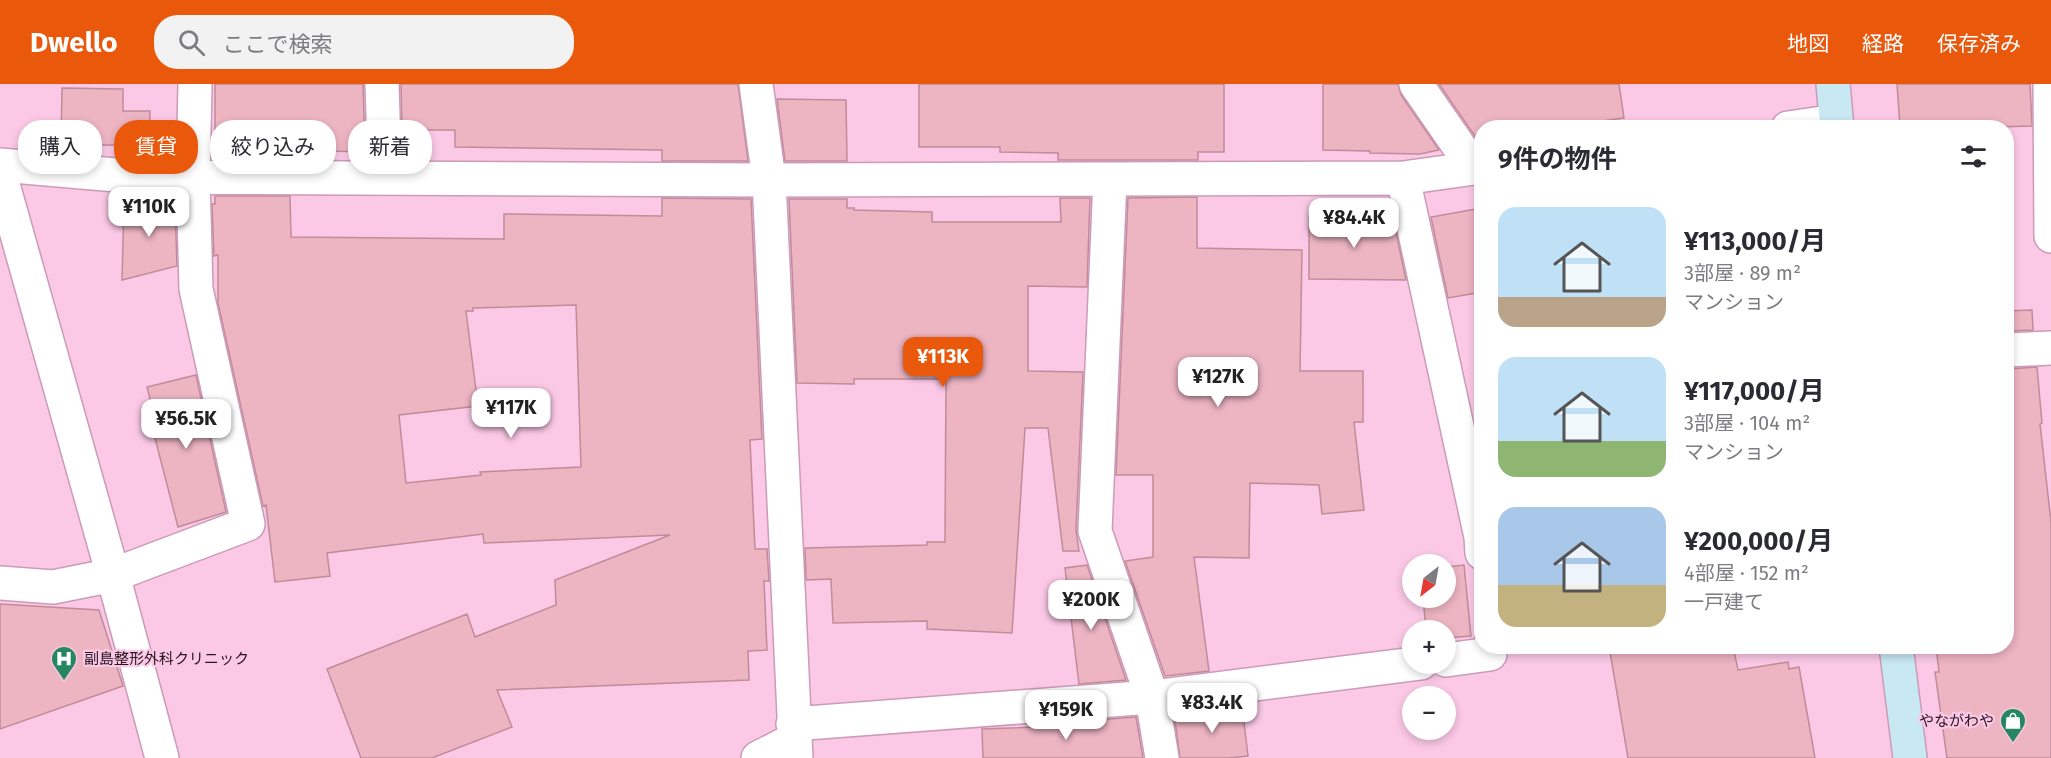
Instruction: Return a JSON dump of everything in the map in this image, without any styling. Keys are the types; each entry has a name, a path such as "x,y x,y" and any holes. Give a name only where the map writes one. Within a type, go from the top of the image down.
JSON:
{"main road":[{"path":"1833,84 1836,120"},
{"path":"1897,654 1910,758"}],"street":[{"path":"0,583 53,587 113,575 248,524 196,289 193,177 195,84"},
{"path":"382,84 385,178"},
{"path":"756,84 769,180 795,740"},
{"path":"1416,84 1474,162"},
{"path":"2050,84 2051,236"},
{"path":"0,165 139,177 769,180 1403,178 1474,168"},
{"path":"0,174 162,758"},
{"path":"1403,178 1474,506"},
{"path":"1110,180 1095,531 1152,696 1162,758"},
{"path":"2014,350 2051,348"},
{"path":"1456,659 1490,654"},
{"path":"758,758 795,740 1402,665"}],"building":[{"path":"215,84 363,84 364,120 348,120 348,152 336,151 336,120 215,120"},
{"path":"401,84 738,84 748,161 662,161 662,150 455,147 455,130 432,130 432,120 402,120"},
{"path":"919,84 1224,84 1224,152 1198,152 1198,160 1058,160 1058,153 1000,152 1000,147 919,147"},
{"path":"1323,84 1398,84 1401,95 1439,150 1420,154 1323,150"},
{"path":"1439,84 1619,84 1624,118 1609,120 1474,120 1474,135"},
{"path":"1897,84 2030,84 2032,126 2014,126 2014,120 1900,120"},
{"path":"62,88 123,89 123,111 150,111 150,120 114,120 114,145 102,145 102,120 61,120"},
{"path":"777,99 846,100 847,161 785,161"},
{"path":"215,196 290,196 291,237 504,239 504,214 662,216 662,198 751,199 762,439 750,440 755,549 767,549 769,581 764,581 767,650 748,651 749,680 497,690 512,727 432,758 361,758 327,669 467,614 475,637 556,605 555,580 670,535 484,543 483,534 327,553 330,576 275,582 266,505 263,506 218,303 218,255 214,256 212,204 215,204","holes":["576,305 581,467 480,472 481,475 406,483 399,415 478,406 466,311 473,311 473,308"]},
{"path":"1197,197 1197,248 1302,250 1300,371 1363,371 1363,422 1354,422 1364,510 1322,514 1319,485 1250,483 1249,558 1194,557 1209,671 1165,676 1125,561 1153,557 1153,475 1116,475 1128,198"},
{"path":"1060,198 1090,198 1087,287 1028,286 1028,371 1083,372 1076,530 1079,551 1063,551 1048,428 1025,428 1012,633 927,629 927,621 833,623 831,579 806,580 805,548 927,545 927,542 945,542 946,379 854,379 854,384 797,383 789,199 847,199 847,208 854,208 854,210 932,212 932,222 1061,222"},
{"path":"124,202 175,203 177,266 122,280"},
{"path":"1474,209 1474,293 1448,298 1431,217"},
{"path":"1309,216 1390,217 1390,224 1394,223 1406,280 1309,279"},
{"path":"2032,310 2033,330 2014,331 2014,311"},
{"path":"2037,367 2042,423 2040,424 2051,522 2051,758 1947,758 1935,672 1939,672 1937,654 2014,654 2014,369"},
{"path":"196,375 226,512 178,527 149,415 154,414 147,387"},
{"path":"1087,565 1126,680 1079,684 1065,568"},
{"path":"1464,565 1471,636 1456,637 1456,620 1425,620 1424,608 1456,608 1456,566"},
{"path":"0,604 99,610 123,686 0,729"},
{"path":"1610,654 1735,654 1738,670 1788,662 1789,669 1799,667 1815,758 1628,758"},
{"path":"1242,706 1248,756 1180,758 1174,713"},
{"path":"1136,717 1143,758 983,758 982,729 1066,726 1065,724 1084,723 1084,721"}],"place":[{"name":"副島整形外科クリニック","path":"64,682"},
{"name":"やながわや","path":"2013,744"}]}
